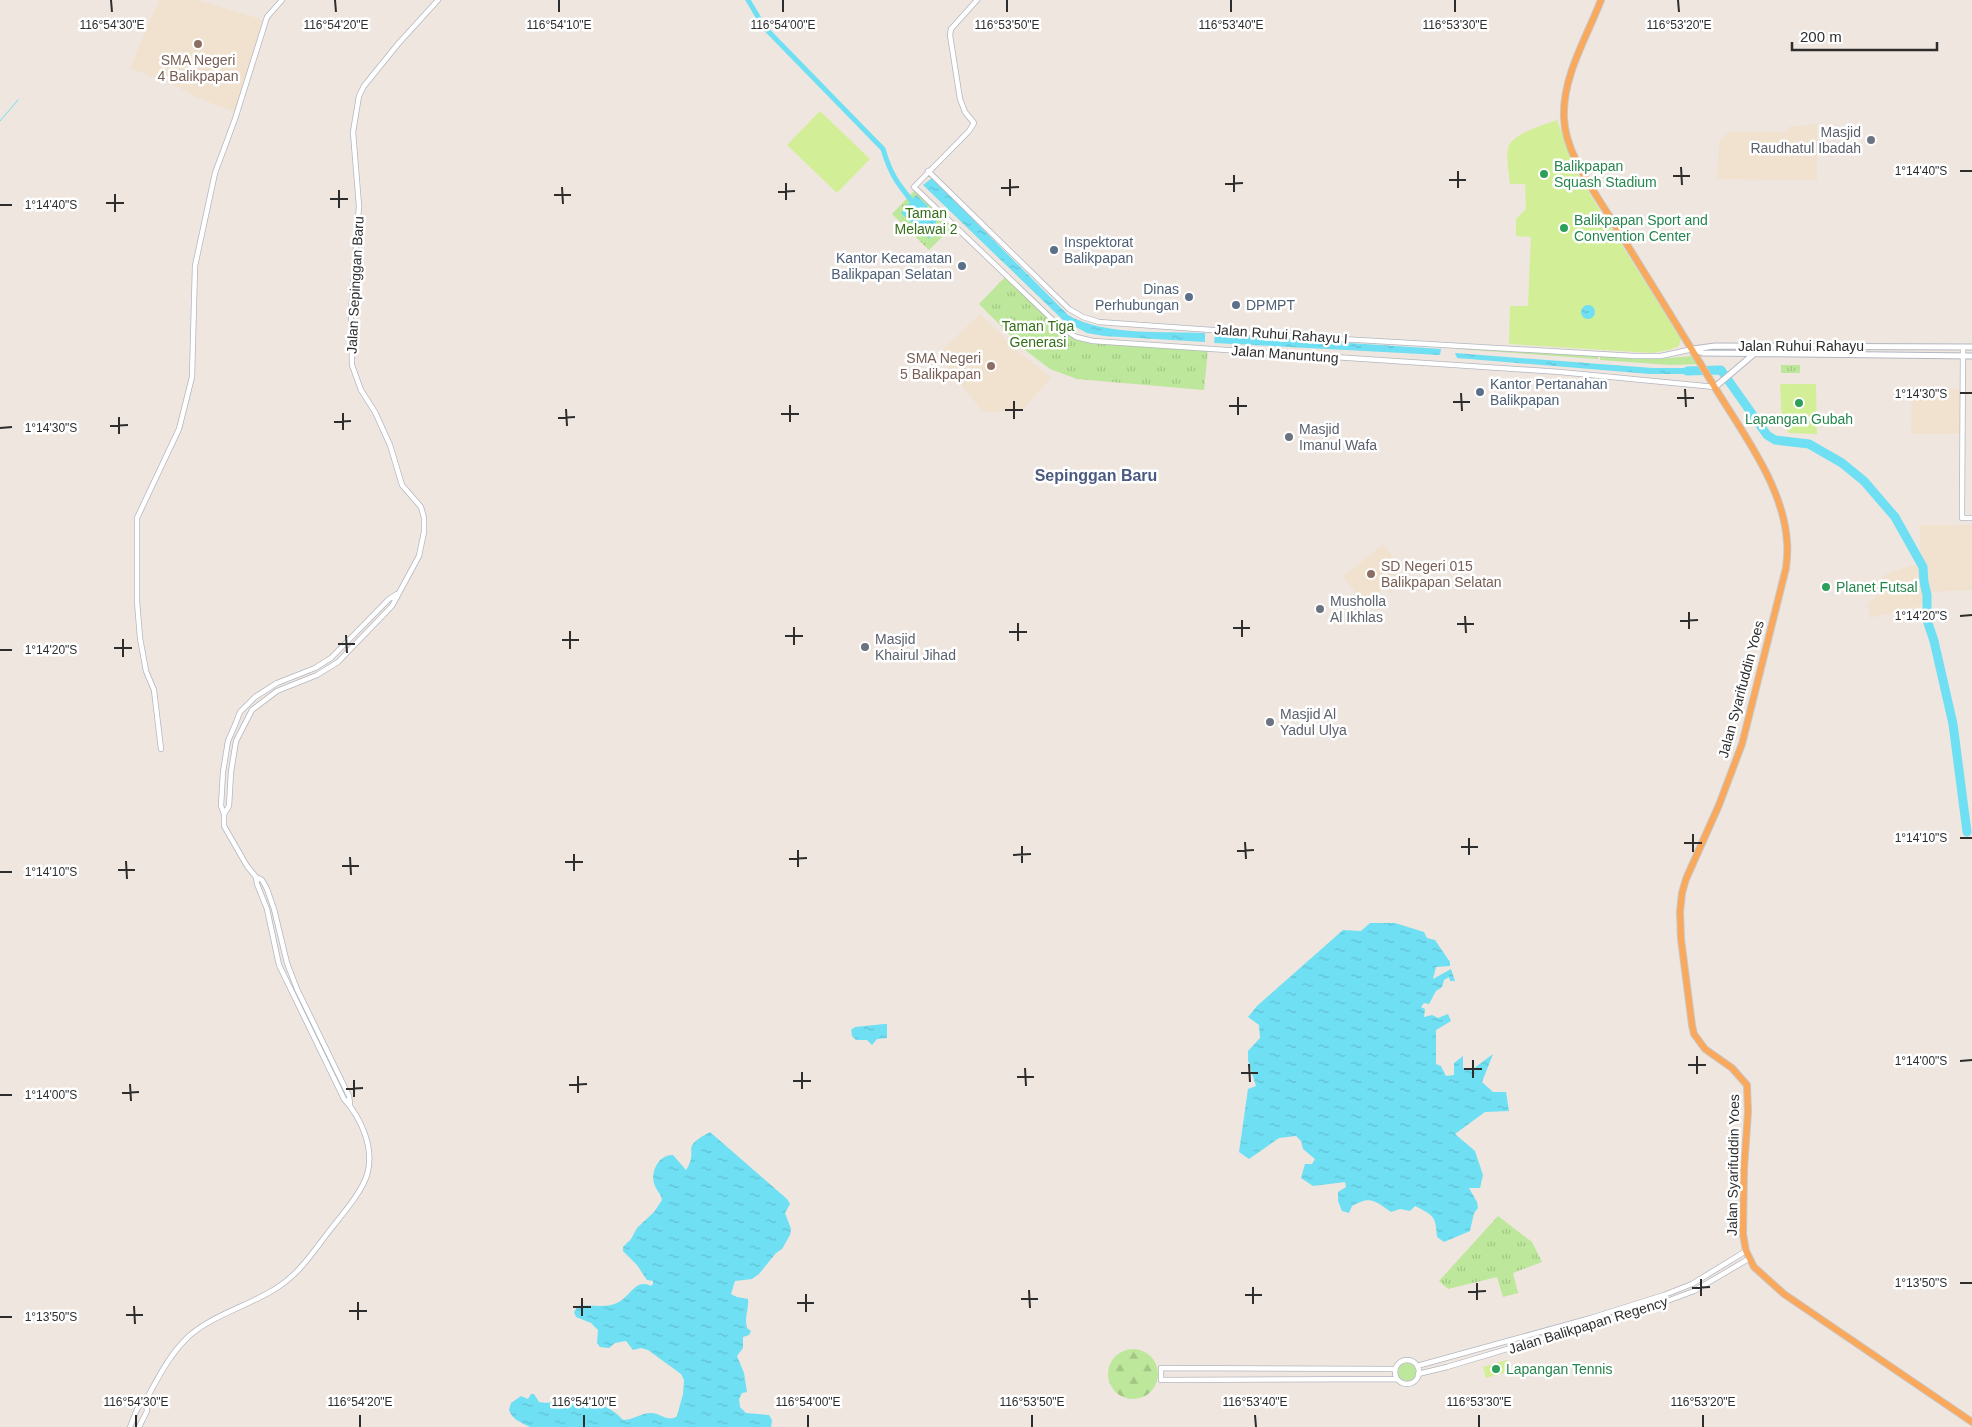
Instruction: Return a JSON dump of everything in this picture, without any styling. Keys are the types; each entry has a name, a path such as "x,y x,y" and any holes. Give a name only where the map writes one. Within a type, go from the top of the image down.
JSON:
{"highway":[{"name":"Jalan Syarifuddin Yoes","path":"1601,0 1567,88 1564,106 1565,130 1575,158 1590,185 1709,377 1717,385 1770,482 1780,508 1787,541 1786,568 1746,733 1729,780 1686,880 1680,905 1682,952 1694,1034 1705,1049 1732,1068 1747,1085 1748,1112 1744,1169 1743,1234 1746,1251 1762,1275 1784,1294 1972,1422"}],"main road":[{"name":"Jalan Ruhui Rahayu","path":"1693,349 1704,346 1972,347"},
{"name":"Jalan Ruhui Rahayu","path":"1693,349 1703,354 1972,356"},
{"name":"Jalan Ruhui Rahayu","path":"1717,385 1755,353"}],"street":[{"path":"161,749 154,690 146,671 140,638 137,600 137,518 179,430 190,392 193,368 195,266 215,173 227,143 268,17 282,0"},
{"name":"Jalan Sepinggan Baru","path":"397,594 408,578 419,556 424,518 421,507 402,485 390,445 375,412 361,390 351,356 351,312 359,206 354,132 359,96 364,86 398,44 438,0"},
{"path":"927,172 969,131 974,123 965,112 960,99 950,36 951,29 977,0"},
{"name":"Jalan Manuntung","path":"927,172 914,187 1050,318 1066,331 1086,340 1560,372 1717,385"},
{"name":"Jalan Ruhui Rahayu I","path":"927,172 1069,309 1083,317 1098,322 1324,338 1634,356 1661,356 1693,349"},
{"path":"1963,347 1962,518 1972,518"},
{"path":"224,814 229,806 231,772 236,741 252,710 277,691 317,675 338,662 392,606 397,594"},
{"path":"350,1106 348,1096 286,963 274,909 267,889 262,880 256,877 247,866 224,826 224,814 221,806 225,755 228,741 240,712 255,697 277,683 315,668 331,658 389,599 397,594"},
{"path":"130,1427 139,1406 146,1401 158,1376 176,1349 206,1324 276,1289 298,1273 354,1196 366,1176 369,1157 364,1132 344,1098 279,964 267,909 256,877"},
{"name":"Jalan Balikpapan Regency","path":"1746,1251 1692,1284 1592,1320 1447,1367 1418,1374 1416,1379 1408,1384 1402,1383 1397,1379 1161,1380 1161,1368 1395,1369 1399,1363 1405,1360 1412,1361 1417,1366 1592,1320 1632,1312 1664,1302 1694,1292 1750,1258"},
{"path":"1662,1295 1664,1302"},
{"path":"1630,1305 1632,1312"},
{"path":"1417,1366 1418,1374"},
{"path":"1395,1369 1397,1379"},
{"path":"139,1427 147,1411 146,1401"}],"shaded area":[{"name":"SMA Negeri 4 Balikpapan","path":"159,0 198,0 263,20 235,112 195,97 178,87 130,68"},
{"path":"1817,124 1817,180 1717,179 1719,143 1728,132 1788,132 1788,127"},
{"name":"SMA Negeri 5 Balikpapan","path":"980,314 1019,352 1051,378 1021,411 983,412 937,355"},
{"path":"1912,388 1961,389 1961,434 1911,434"},
{"path":"1920,525 1972,525 1972,590 1928,592 1926,605 1870,618 1868,603 1875,598 1876,585 1886,574 1912,565 1920,566"},
{"name":"SD Negeri 015 Balikpapan Selatan","path":"1383,544 1400,565 1393,571 1402,582 1390,593 1385,587 1375,596 1377,599 1368,607 1343,577"}],"green space":[{"path":"820,111 870,159 837,193 787,145"},
{"name":"Balikpapan Sport and Convention Center","path":"1557,120 1578,175 1681,339 1679,346 1652,353 1509,344 1510,306 1528,306 1531,237 1516,236 1516,219 1526,209 1525,184 1510,184 1507,162 1508,149 1510,144 1521,135 1536,127"},
{"name":"Taman Melawai 2","path":"917,188 955,224 929,250 892,214"},
{"name":"Taman Tiga Generasi","path":"1007,275 1064,329 1086,340 1208,349 1204,390 1077,379 1050,369 1025,350 979,304"},
{"path":"1458,346 1598,354 1598,359 1458,349"},
{"path":"1600,355 1657,359 1693,356 1699,364 1671,365 1600,360"},
{"path":"1781,365 1800,365 1800,373 1781,373"},
{"name":"Lapangan Gubah","path":"1780,384 1816,384 1817,434 1789,433 1782,421"},
{"path":"1498,1216 1532,1242 1542,1262 1513,1273 1518,1293 1503,1297 1497,1277 1448,1289 1439,1281"},
{"path":"1128,1349 1138,1349 1151,1356 1158,1369 1158,1379 1151,1392 1138,1399 1128,1399 1119,1395 1112,1388 1108,1379 1108,1369 1112,1360 1119,1353"},
{"name":"Lapangan Tennis","path":"1507,1360 1510,1371 1486,1378 1483,1367"},
{"path":"1407,1363 1415,1368 1416,1372 1411,1380 1407,1381 1399,1376 1398,1372 1403,1364"}],"water":[{"path":"932,178 1068,315 1083,322 1116,329 1205,333 1205,342 1104,336 1087,333 1063,320 923,185"},
{"path":"916,195 928,206 922,212 924,214 930,208 936,214 936,224 929,239 901,213"},
{"path":"1585,305 1591,305 1595,312 1591,319 1585,319 1581,315 1581,309"},
{"path":"1215,334 1441,349 1440,355 1214,343"},
{"path":"1455,353 1653,368 1687,368 1686,374 1650,374 1457,358"},
{"path":"1370,923 1395,923 1424,932 1427,938 1435,940 1450,962 1450,966 1436,967 1433,979 1451,969 1455,981 1450,981 1449,977 1444,980 1442,987 1436,991 1429,1004 1424,1003 1421,1007 1425,1009 1424,1017 1432,1015 1438,1018 1448,1014 1451,1021 1436,1030 1436,1064 1441,1066 1446,1076 1454,1075 1454,1063 1463,1056 1463,1068 1473,1069 1493,1054 1482,1082 1493,1092 1506,1092 1509,1111 1485,1112 1455,1134 1475,1151 1483,1175 1480,1188 1469,1188 1477,1202 1478,1208 1474,1213 1470,1231 1444,1242 1437,1237 1436,1225 1430,1214 1415,1206 1410,1211 1400,1209 1391,1212 1377,1202 1368,1200 1352,1206 1349,1213 1342,1211 1338,1201 1338,1192 1346,1187 1345,1182 1313,1186 1301,1178 1305,1164 1312,1164 1315,1159 1303,1149 1301,1141 1296,1136 1279,1138 1249,1159 1239,1152 1248,1089 1256,1086 1248,1060 1248,1051 1260,1038 1259,1025 1248,1017 1257,1006 1343,930 1361,931"},
{"path":"887,1024 887,1038 877,1039 872,1045 867,1040 856,1040 852,1036 851,1030 855,1027"},
{"path":"710,1132 787,1199 790,1204 785,1213 791,1229 790,1235 782,1249 752,1279 735,1281 731,1294 748,1299 746,1324 747,1328 751,1331 749,1335 743,1337 743,1348 737,1356 744,1373 747,1392 742,1393 739,1399 740,1407 746,1413 769,1415 772,1420 771,1427 530,1427 517,1420 509,1410 511,1403 521,1396 528,1399 531,1394 534,1394 539,1402 543,1403 579,1401 582,1397 587,1396 611,1410 623,1420 651,1413 667,1418 677,1416 683,1394 684,1380 681,1374 648,1350 641,1348 633,1350 626,1341 615,1343 609,1348 600,1347 597,1343 598,1330 591,1323 576,1317 574,1312 578,1306 614,1304 623,1299 637,1286 646,1284 651,1286 653,1284 653,1281 647,1280 637,1265 623,1251 623,1247 631,1239 637,1228 654,1212 662,1200 653,1181 656,1165 663,1158 673,1155 686,1170 690,1163 692,1146"}],"waterway":[{"path":"748,0 764,27 883,149 896,179 915,205"},
{"path":"0,121 18,100"},
{"path":"1687,371 1721,370 1767,435 1775,440 1809,444 1842,463 1864,481 1895,517 1923,567 1927,595 1927,620 1934,641 1953,724 1967,832"}],"place":[{"name":"SMA Negeri 4 Balikpapan","path":"198,44"},
{"name":"Masjid Raudhatul Ibadah","path":"1871,140"},
{"name":"Balikpapan Squash Stadium","path":"1544,174"},
{"name":"Balikpapan Sport and Convention Center","path":"1564,228"},
{"name":"Inspektorat Balikpapan","path":"1054,250"},
{"name":"Kantor Kecamatan Balikpapan Selatan","path":"962,266"},
{"name":"Dinas Perhubungan","path":"1189,297"},
{"name":"DPMPT","path":"1236,305"},
{"name":"SMA Negeri 5 Balikpapan","path":"991,366"},
{"name":"Kantor Pertanahan Balikpapan","path":"1480,392"},
{"name":"Lapangan Gubah","path":"1799,403"},
{"name":"Masjid Imanul Wafa","path":"1289,437"},
{"name":"SD Negeri 015 Balikpapan Selatan","path":"1371,574"},
{"name":"Planet Futsal","path":"1826,587"},
{"name":"Musholla Al Ikhlas","path":"1320,609"},
{"name":"Masjid Khairul Jihad","path":"865,647"},
{"name":"Masjid Al Yadul Ulya","path":"1270,722"},
{"name":"Lapangan Tennis","path":"1496,1369"}],"district":[{"name":"Sepinggan Baru","path":"1096,475"}]}
